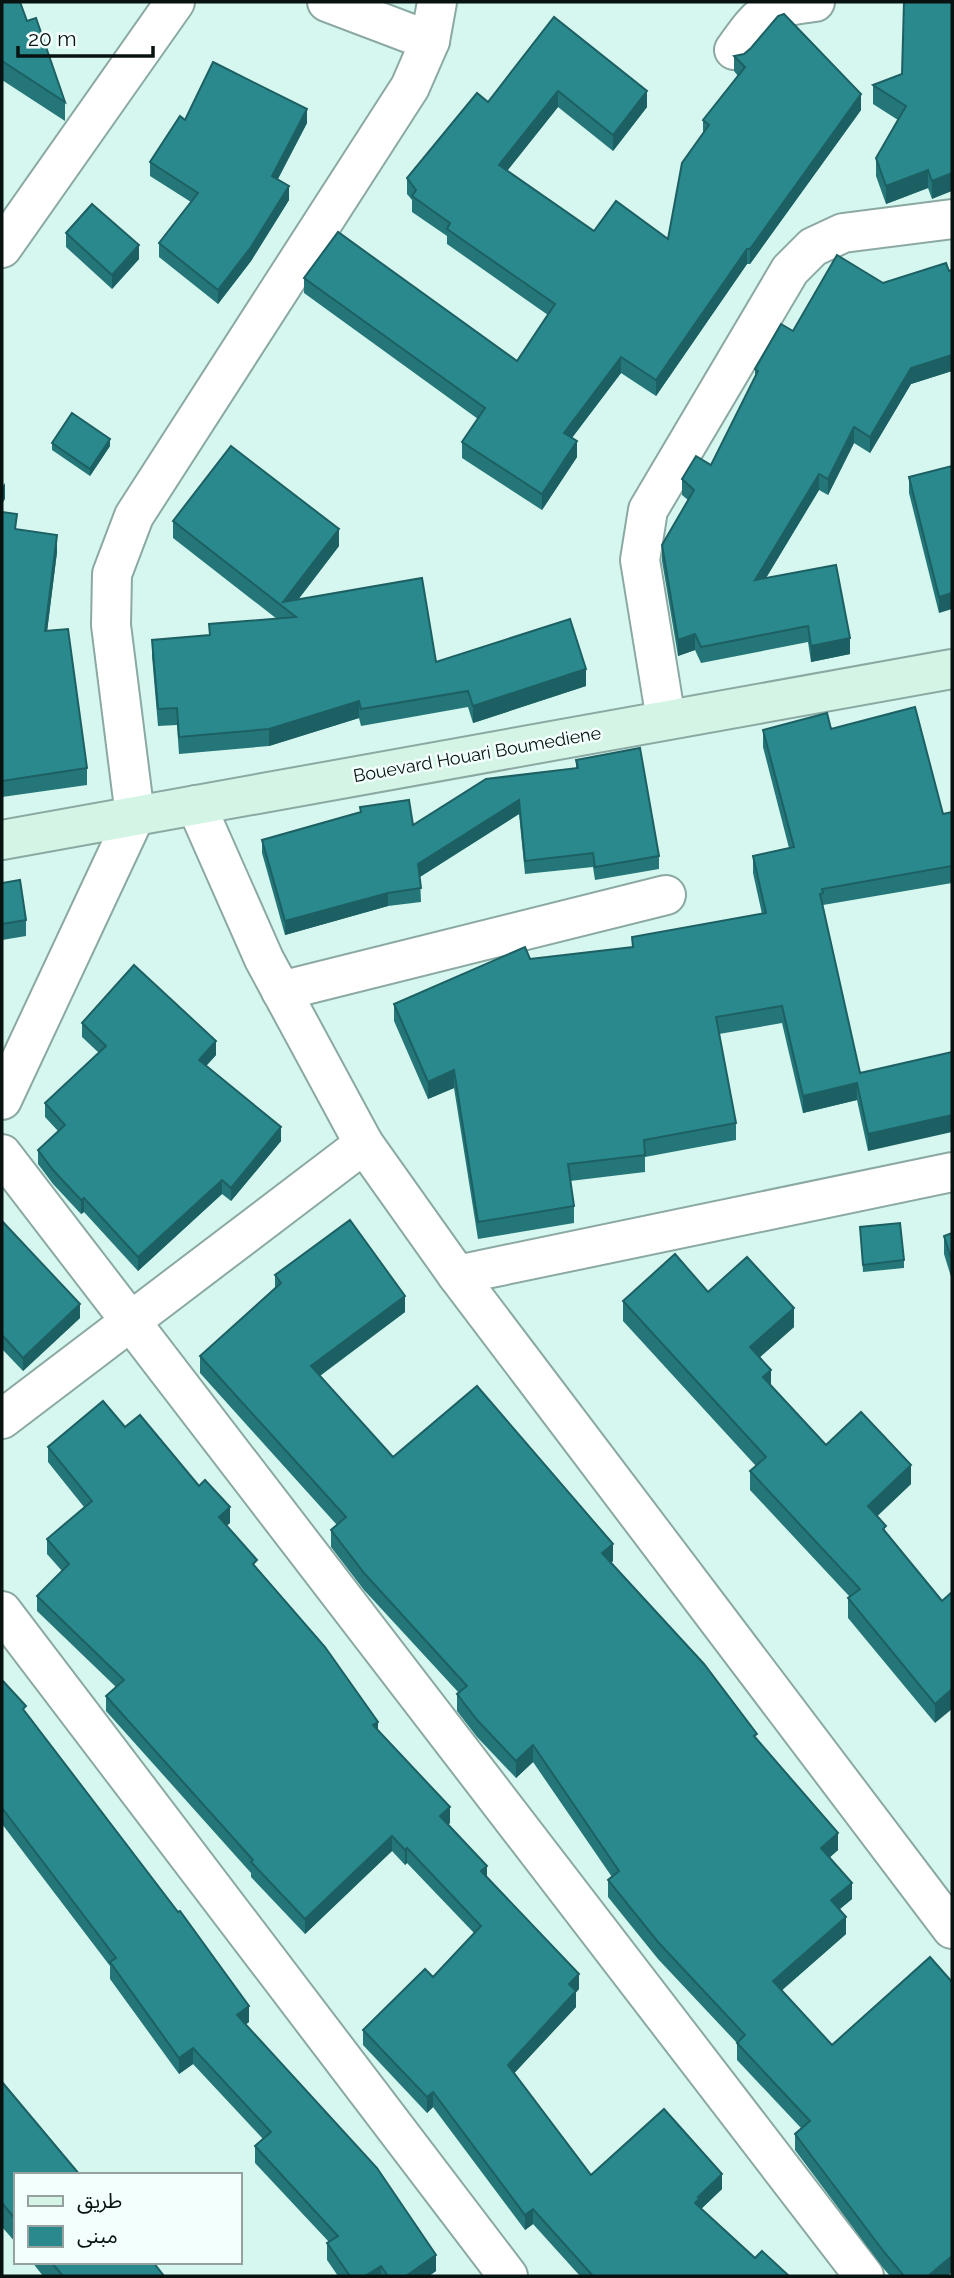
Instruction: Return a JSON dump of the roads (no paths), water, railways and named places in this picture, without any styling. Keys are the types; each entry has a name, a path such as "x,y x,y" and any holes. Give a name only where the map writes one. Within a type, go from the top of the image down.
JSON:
{"street":[{"path":"2,248 175,2"},
{"path":"327,2 430,41"},
{"path":"2,1100 135,816 111,625 112,574 134,516 410,87 430,41 437,2"},
{"path":"734,50 757,18 776,7 815,2"},
{"path":"666,720 640,560 648,510 790,270 813,247 843,233 952,219"},
{"name":"Bouevard Houari Boumediene","path":"2,840 952,669"},
{"path":"196,805 264,959 364,1144 457,1275 952,1929"},
{"path":"281,991 666,895"},
{"path":"2,1419 364,1144"},
{"path":"2,1154 864,2276"},
{"path":"457,1275 952,1172"},
{"path":"2,1611 508,2276"}]}
